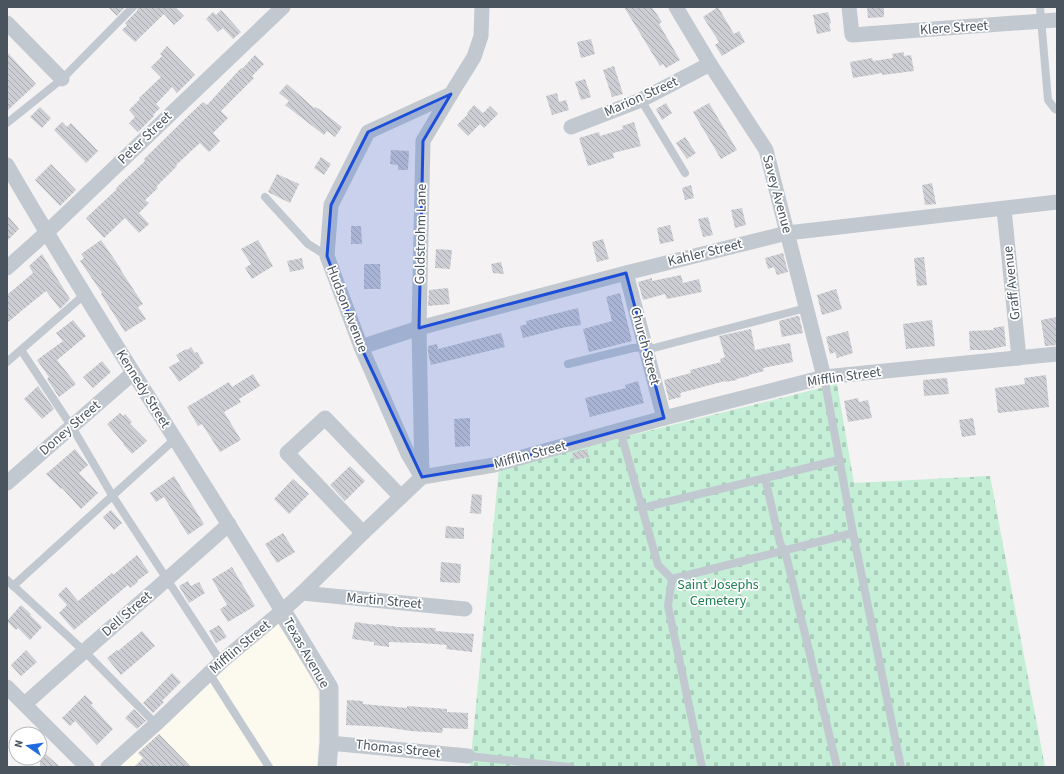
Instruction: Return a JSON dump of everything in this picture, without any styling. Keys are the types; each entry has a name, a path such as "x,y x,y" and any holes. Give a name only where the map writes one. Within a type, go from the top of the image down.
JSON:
{"street":[{"name":"Goldstrohm Lane","path":"422,477 419,328 423,142 474,57 481,36 482,7"},
{"name":"Savey Avenue","path":"676,7 710,64 766,150 824,377"},
{"name":"Klere Street","path":"849,7 852,35 1041,14 1057,20"},
{"name":"Peter Street","path":"7,268 46,233 276,9"},
{"path":"7,23 62,79"},
{"name":"Marion Street","path":"571,127 641,100 710,64"},
{"name":"Hudson Avenue","path":"422,477 408,454 361,347 327,256 331,205 368,132 451,94"},
{"name":"Kennedy Street","path":"7,165 84,295 229,524 282,612"},
{"name":"Kahler Street","path":"361,347 419,328 787,232 1057,202"},
{"name":"Graff Avenue","path":"1004,208 1020,358"},
{"name":"Church Street","path":"626,273 664,418"},
{"name":"Mifflin Street","path":"108,767 221,662 282,612 422,477 494,465 664,418 824,377 1057,354"},
{"name":"Doney Street","path":"7,483 133,373"},
{"path":"363,533 287,453 324,418 400,497"},
{"name":"Dell Street","path":"25,704 229,524"},
{"name":"Martin Street","path":"302,593 465,608"},
{"name":"Texas Avenue","path":"282,612 329,688 329,743 327,767"},
{"path":"7,687 87,767"},
{"name":"Thomas Street","path":"329,743 468,756"}],"lane":[{"path":"7,123 62,79 134,7"},
{"path":"1041,14 1048,100 1057,110"},
{"path":"641,100 685,173"},
{"path":"265,197 308,244 327,256"},
{"path":"7,362 84,295"},
{"path":"568,364 633,348 646,348 806,308"},
{"path":"21,350 72,427 112,495 221,662"},
{"path":"824,377 853,533 901,767"},
{"path":"620,430 658,565 672,579"},
{"path":"156,724 84,651 10,583 175,439"},
{"path":"642,508 839,460"},
{"path":"765,478 780,543 788,563 837,767"},
{"path":"672,579 853,533"},
{"path":"672,579 668,606 702,767"},
{"path":"209,673 269,767"},
{"path":"468,756 569,767"}],"highlighted area":[{"path":"451,94 423,141 419,328 626,273 664,418 494,465 422,477 361,347 327,256 331,205 368,132"}],"shaded area":[{"path":"276,621 302,660 316,687 320,705 317,767 119,767"}],"green space":[{"name":"Saint Josephs Cemetery","path":"837,384 854,483 990,476 1045,767 470,767 499,468"}],"building":[{"path":"108,7 125,7 117,16"},
{"path":"138,7 175,7 184,16 174,25 164,14 135,42 122,30 127,25 125,23 137,11"},
{"path":"624,7 652,7 662,22 659,24 680,60 666,68 663,64 660,66"},
{"path":"718,7 734,34 739,31 745,42 722,56 715,45 719,42 703,17"},
{"path":"867,7 884,7 884,17 868,18"},
{"path":"221,10 241,32 233,39 223,28 218,32 206,19 213,12 216,15"},
{"path":"828,12 831,23 829,24 831,31 817,34 813,15"},
{"path":"591,39 595,54 581,58 577,42"},
{"path":"167,46 195,75 177,93 172,87 156,104 160,108 153,115 154,116 138,132 129,123 135,117 129,110 161,77 151,67 162,56 160,54"},
{"path":"7,52 36,84 7,111"},
{"path":"904,52 904,56 911,55 914,71 882,75 882,73 853,78 850,62 872,58 873,61 893,58 892,54"},
{"path":"255,55 264,64 252,76 254,78 221,111 228,118 213,133 220,141 209,152 200,143 176,165 177,166 156,187 158,188 145,200 149,203 139,213 149,224 139,233 125,218 104,238 86,218 145,161 144,159 189,115 203,102 207,105"},
{"path":"614,66 623,94 612,97 603,70"},
{"path":"585,79 591,97 581,100 575,82"},
{"path":"287,84 314,108 319,109 342,127 335,137 327,131 324,135 285,105 289,101 279,93"},
{"path":"557,93 559,102 566,100 569,110 552,115 546,96"},
{"path":"666,103 672,113 662,120 656,109"},
{"path":"709,103 737,150 721,159 693,112"},
{"path":"474,105 483,113 490,106 498,114 484,128 480,124 468,136 457,125 468,114 467,113"},
{"path":"40,107 51,118 42,128 30,117"},
{"path":"62,122 67,127 71,123 98,151 86,163 54,130"},
{"path":"634,122 641,146 613,153 614,158 588,166 579,138 599,132 600,136 623,129 622,126"},
{"path":"685,137 696,153 687,159 676,143"},
{"path":"391,150 409,151 408,170 398,170 398,165 390,164"},
{"path":"321,157 331,164 324,175 314,168"},
{"path":"51,164 76,190 60,206 35,180"},
{"path":"277,174 299,184 290,203 268,192"},
{"path":"932,183 936,204 925,205 922,185"},
{"path":"691,185 694,198 685,200 682,188"},
{"path":"742,208 746,225 735,228 731,210"},
{"path":"7,215 19,229 7,241"},
{"path":"708,217 713,235 703,237 698,219"},
{"path":"670,225 674,241 660,244 657,228"},
{"path":"351,226 361,226 362,244 351,244"},
{"path":"603,239 609,259 597,262 592,242"},
{"path":"101,240 143,304 138,307 146,319 125,332 101,294 102,293 80,261 84,258 81,254"},
{"path":"258,240 273,266 252,279 245,268 251,264 241,249"},
{"path":"436,249 452,250 450,269 435,268"},
{"path":"783,253 788,272 777,275 774,267 768,269 765,258"},
{"path":"42,254 70,299 60,309 46,291 7,323 7,295 33,273 29,266"},
{"path":"924,257 927,285 917,286 914,258"},
{"path":"302,258 304,269 290,272 287,261"},
{"path":"501,262 504,274 493,273 491,264"},
{"path":"364,264 380,264 381,289 364,289"},
{"path":"681,275 683,283 699,279 702,292 667,299 665,294 643,300 638,282 652,278 652,281"},
{"path":"448,288 450,304 428,306 429,290"},
{"path":"836,289 842,309 822,315 817,295"},
{"path":"620,293 632,341 589,352 583,329 612,321 606,297"},
{"path":"578,308 581,325 566,327 523,338 520,326 527,324 526,321"},
{"path":"799,316 803,333 782,337 779,321"},
{"path":"1057,317 1057,345 1045,346 1041,320"},
{"path":"73,320 86,336 57,360 76,384 59,397 47,379 49,377 37,360 63,341 56,333"},
{"path":"932,320 935,346 906,349 903,324"},
{"path":"1004,326 1006,346 986,350 970,350 969,331 994,330 993,328"},
{"path":"751,329 755,350 790,343 793,362 763,368 764,371 736,379 737,380 725,381 680,393 681,397 669,400 664,380 691,373 690,370 721,362 720,359 725,357 719,336"},
{"path":"848,331 853,353 837,358 835,352 830,354 826,337"},
{"path":"501,333 505,347 431,365 428,346 437,344 438,349"},
{"path":"191,347 195,353 197,352 204,363 179,382 169,367 180,361 176,355"},
{"path":"102,361 111,372 93,388 83,377"},
{"path":"253,374 260,386 239,399 241,402 224,412 241,440 220,452 202,424 198,426 187,407 229,382 232,387"},
{"path":"1046,375 1049,407 998,413 995,388 1025,384 1024,378"},
{"path":"947,378 949,394 924,396 923,380"},
{"path":"638,381 644,403 590,417 585,398 626,388 625,385"},
{"path":"38,386 54,409 42,419 24,399"},
{"path":"858,398 859,402 868,400 872,418 848,422 844,401"},
{"path":"120,413 123,416 125,414 132,422 130,424 147,441 132,454 107,424"},
{"path":"470,418 470,446 455,447 454,419"},
{"path":"973,418 976,435 962,437 959,420"},
{"path":"75,449 88,465 79,473 98,493 81,509 62,488 61,489 46,474"},
{"path":"587,449 589,457 574,460 572,453"},
{"path":"350,466 365,481 345,501 330,485"},
{"path":"174,476 204,524 188,535 164,497 156,502 150,493"},
{"path":"293,479 309,494 289,514 274,499"},
{"path":"472,494 482,495 481,514 470,513"},
{"path":"111,510 122,523 114,530 103,517"},
{"path":"446,526 464,528 464,539 445,538"},
{"path":"283,533 295,552 277,563 265,544"},
{"path":"137,555 149,572 130,588 128,585 74,630 59,613 67,605 58,595 66,587 78,601"},
{"path":"441,562 461,564 460,583 440,582"},
{"path":"232,567 255,606 228,622 220,609 227,605 212,579"},
{"path":"188,581 191,586 199,582 205,593 189,603 179,586"},
{"path":"21,605 42,627 30,640 18,628 16,630 7,621"},
{"path":"355,622 398,627 436,628 435,631 474,634 472,652 446,649 447,645 421,643 389,642 389,647 374,645 374,642 352,639"},
{"path":"219,625 227,637 216,643 209,631"},
{"path":"142,631 155,646 121,675 107,658"},
{"path":"26,650 37,662 21,676 11,665"},
{"path":"172,673 181,682 162,701 164,702 153,713 143,703"},
{"path":"85,695 93,703 91,705 113,729 97,745 75,721 70,726 62,718"},
{"path":"347,700 363,701 363,704 407,708 407,706 447,709 447,712 468,713 468,729 443,728 442,733 346,725"},
{"path":"134,709 146,721 137,729 125,718"},
{"path":"159,734 191,767 134,767 143,758 138,753"},
{"path":"48,756 60,767 40,767 48,766"}]}
